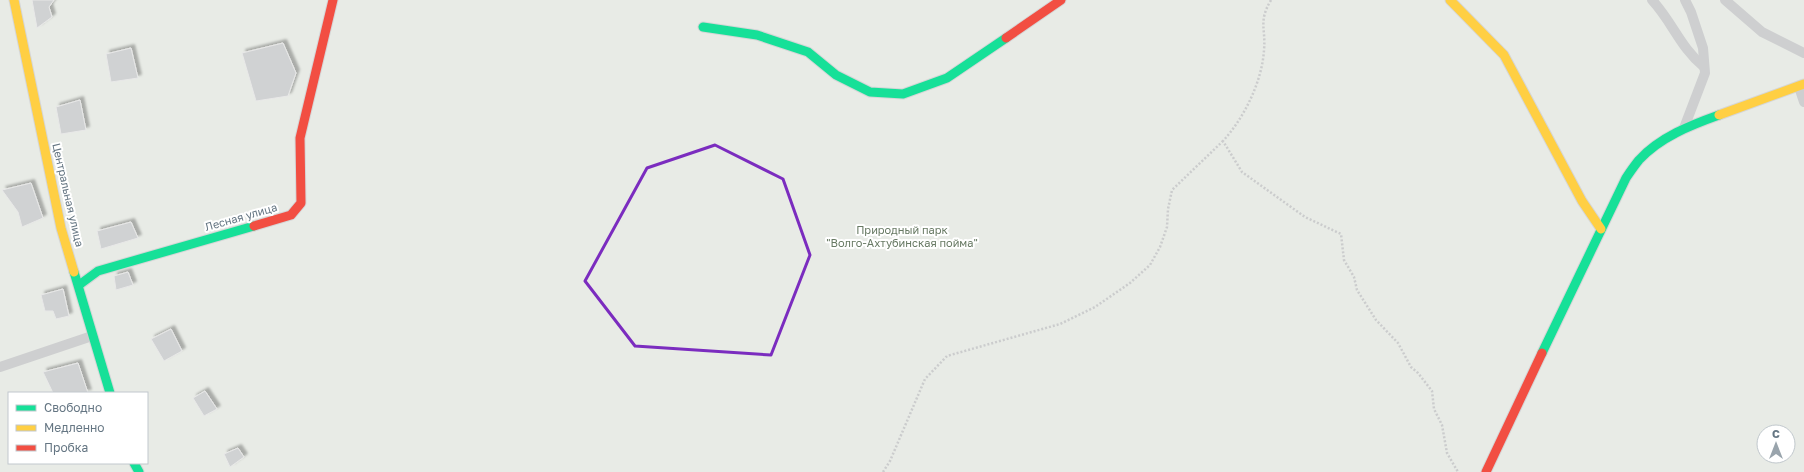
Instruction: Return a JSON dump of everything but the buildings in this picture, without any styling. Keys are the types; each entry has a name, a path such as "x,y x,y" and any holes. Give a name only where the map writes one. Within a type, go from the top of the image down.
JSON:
{"street":[{"name":"Центральная улица","path":"14,0 61,228 110,392"},
{"name":"Лесная улица","path":"79,285 98,271 291,215 301,203 300,138 332,2 334,0"},
{"path":"703,27 757,35 808,52 836,75 870,92 903,94 947,78 1061,0"},
{"path":"1450,0 1504,55 1582,201 1601,229"},
{"path":"1652,0 1665,14 1682,44 1704,67"},
{"path":"1684,128 1705,73 1703,48 1691,12 1685,0"},
{"path":"1725,0 1762,32 1804,53"},
{"path":"1486,472 1626,178 1639,160 1654,147 1684,128 1801,86 1804,102"},
{"path":"0,367 92,336"}],"path":[{"path":"883,472 890,461 925,379 946,356 1060,324 1095,307 1130,283 1150,265 1160,247 1167,227 1168,208 1172,190 1230,133 1244,111 1254,90 1262,67 1264,50 1262,22 1264,12 1271,0"},
{"path":"1223,141 1242,172 1305,216 1341,234 1344,260 1354,277 1357,290 1376,320 1398,344 1411,367 1418,373 1432,391 1434,409 1442,425 1447,453 1458,472"}],"highlighted area":[{"path":"715,145 783,179 810,255 771,355 635,346 585,281 647,168"}],"green space":[{"name":"Природный парк \"Волго-Ахтубинская пойма\"","path":"0,0 1804,0 1804,472 0,472"}],"traffic: fast":[{"path":"703,27 757,35 808,52 836,75 870,92 903,94 947,78 1006,38"},
{"path":"1542,353 1626,178 1639,160 1666,138 1719,115"},
{"path":"79,285 98,271 254,226"},
{"path":"74,272 110,392"},
{"path":"135,464 139,472"}],"traffic: slow":[{"path":"14,0 61,228 74,272"},
{"path":"1450,0 1504,55 1582,201 1601,229"},
{"path":"1719,115 1804,84"}],"traffic: jam":[{"path":"254,226 291,215 301,203 300,138 333,0"},
{"path":"1006,38 1061,0"},
{"path":"1486,472 1542,353"}]}
